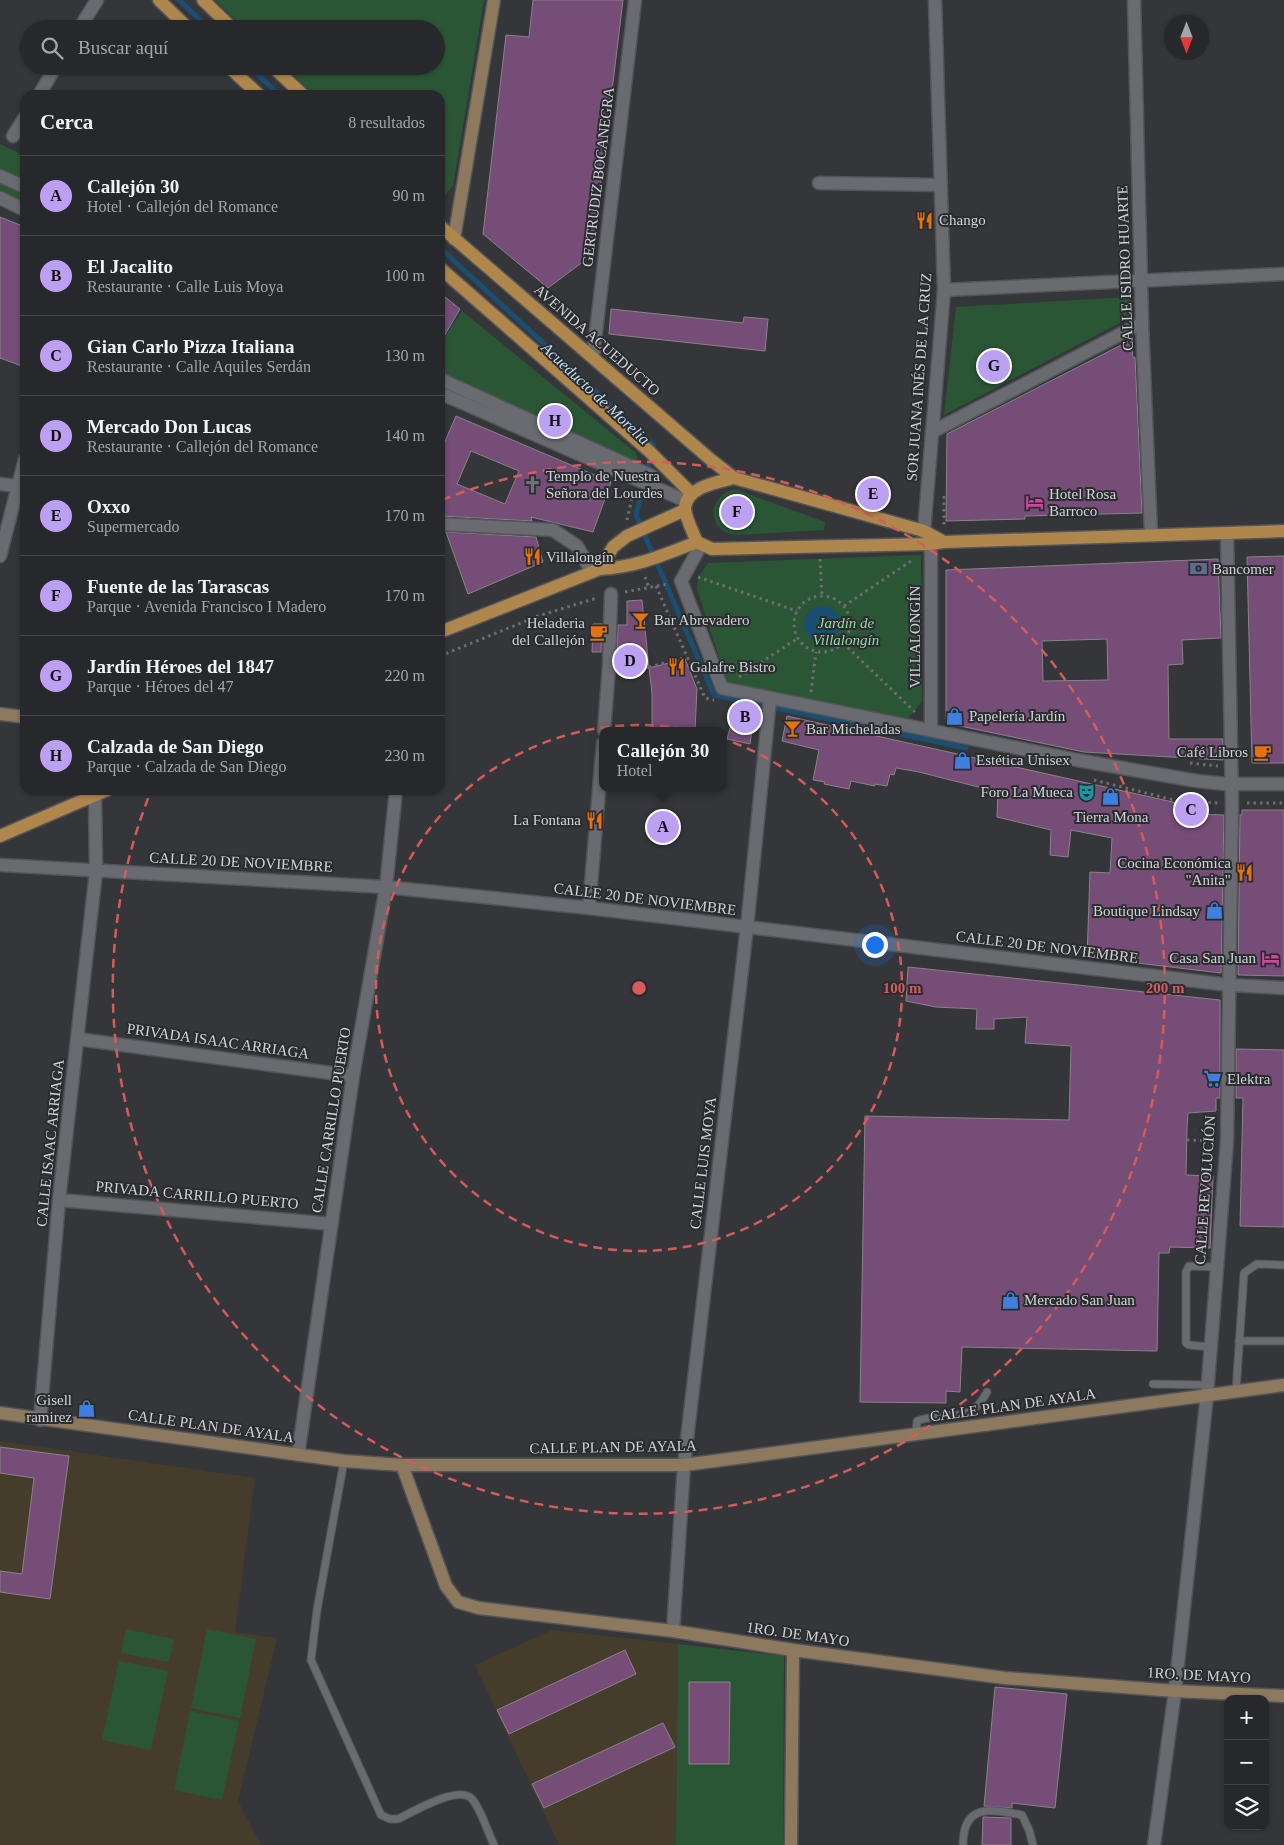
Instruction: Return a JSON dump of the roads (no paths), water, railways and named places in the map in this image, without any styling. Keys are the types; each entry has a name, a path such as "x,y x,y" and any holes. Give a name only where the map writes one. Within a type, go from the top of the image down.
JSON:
{"main road":[{"path":"159,0 180,20"},
{"path":"203,0 224,20"},
{"path":"238,75 254,90"},
{"path":"282,75 298,90"},
{"name":"AVENIDA ACUEDUCTO","path":"445,231 734,478"},
{"path":"445,272 649,451 688,502 699,544"},
{"path":"596,571 613,547 627,536 688,502 709,485 734,478 924,530 944,542"},
{"path":"445,630 596,571 640,564 699,544 712,549 1284,532"},
{"path":"0,836 94,795"}],"street":[{"path":"85,20 97,0"},
{"path":"454,239 494,0"},
{"name":"GERTRUDIZ BOCANEGRA","path":"593,358 635,0"},
{"name":"SOR JUANA INÉS DE LA CRUZ","path":"930,544 924,530 944,290 935,0"},
{"name":"CALLE ISIDRO HUARTE","path":"1134,0 1142,323 1151,536"},
{"path":"41,90 50,75"},
{"path":"13,136 20,125"},
{"path":"0,176 20,185"},
{"path":"818,184 940,185"},
{"path":"0,198 20,208"},
{"path":"944,290 1284,274"},
{"path":"932,432 1142,323"},
{"path":"445,380 652,476"},
{"path":"445,395 688,502"},
{"path":"0,484 20,487"},
{"path":"0,556 20,490"},
{"path":"445,524 553,530 578,546 596,571"},
{"name":"CALLE REVOLUCIÓN","path":"1154,1845 1175,1691 1207,1390 1227,1142 1232,767 1227,533"},
{"path":"699,544 681,581 722,688 1077,760 1197,781 1232,784 1284,784"},
{"name":"VILLALONGÍN","path":"930,544 931,730"},
{"path":"604,727 609,666 611,594"},
{"name":"CALLE LUIS MOYA","path":"673,1630 684,1465 747,927 770,699"},
{"path":"0,714 20,716"},
{"path":"589,908 599,790"},
{"name":"CALLE ISAAC ARRIAGA","path":"40,1420 60,1200 96,871 101,795"},
{"name":"CALLE CARRILLO PUERTO","path":"298,1454 353,1076 386,887 395,795"},
{"name":"CALLE 20 DE NOVIEMBRE","path":"0,865 386,887 589,908 1229,985 1284,988"},
{"name":"PRIVADA ISAAC ARRIAGA","path":"78,1039 353,1076"},
{"name":"PRIVADA CARRILLO PUERTO","path":"60,1200 332,1224"},
{"name":"CALLE PLAN DE AYALA","path":"0,1413 344,1461 402,1465 684,1465 916,1434 1207,1390 1236,1391 1284,1385"},
{"name":"1RO. DE MAYO","path":"402,1465 446,1586 458,1602 479,1608 673,1630 794,1650 1005,1678 1175,1691 1284,1696"},
{"path":"791,1845 794,1650"}],"lane":[{"path":"1236,1391 1244,1273 1257,1264 1284,1265"},
{"path":"1211,1348 1186,1343 1186,1272 1189,1266 1194,1265 1217,1268"},
{"path":"1239,1341 1284,1341"},
{"path":"1153,1384 1207,1390"},
{"path":"916,1434 917,1421 971,1413 980,1405 987,1392"},
{"path":"344,1461 317,1610 311,1660 381,1815 390,1819 398,1819 453,1794 465,1794 472,1799 494,1845"},
{"path":"963,1845 963,1834 968,1820 978,1811 998,1810 1022,1815 1033,1845"}],"water":[{"path":"737,498 748,502 752,513 748,524 737,528 726,524 722,513 726,502"},
{"path":"822,606 835,611 840,624 835,637 822,642 809,637 804,624 809,611"}],"waterway":[{"name":"Acueducto de Morelia","path":"179,0 200,20"},
{"name":"Acueducto de Morelia","path":"258,75 274,90"},
{"name":"Acueducto de Morelia","path":"445,253 654,445 647,473"},
{"name":"Acueducto de Morelia","path":"644,483 636,515 714,695 966,748"}],"place":[{"name":"Chango","path":"925,220"},
{"name":"Jardín Héroes del 1847","path":"994,366"},
{"name":"Calzada de San Diego","path":"555,421"},
{"name":"Templo de Nuestra Señora del Lourdes","path":"532,485"},
{"name":"Oxxo","path":"873,494"},
{"name":"Hotel Rosa Barroco","path":"1035,503"},
{"name":"Fuente de las Tarascas","path":"737,512"},
{"name":"Villalongín","path":"532,557"},
{"name":"Bancomer","path":"1198,569"},
{"name":"Bar Abrevadero","path":"640,620"},
{"name":"Heladeria del Callejón","path":"599,632"},
{"name":"Mercado Don Lucas","path":"630,661"},
{"name":"Galafre Bistro","path":"676,667"},
{"name":"Papelería Jardín","path":"955,716"},
{"name":"El Jacalito","path":"745,717"},
{"name":"Bar Micheladas","path":"792,729"},
{"name":"Café Libros","path":"1262,752"},
{"name":"Estética Unisex","path":"962,760"},
{"name":"Foro La Mueca","path":"1087,792"},
{"name":"Tierra Mona","path":"1111,796"},
{"name":"Gian Carlo Pizza Italiana","path":"1191,810"},
{"name":"La Fontana","path":"595,820"},
{"name":"Callejón 30","path":"663,827"},
{"name":"Cocina Económica \"Anita\"","path":"1245,872"},
{"name":"Boutique Lindsay","path":"1214,911"},
{"name":"Casa San Juan","path":"1270,958"},
{"name":"Elektra","path":"1213,1079"},
{"name":"Mercado San Juan","path":"1010,1300"},
{"name":"Gisell ramirez","path":"86,1409"}],"park label":[{"name":"Jardín de Villalongín","path":"846,632"}]}
